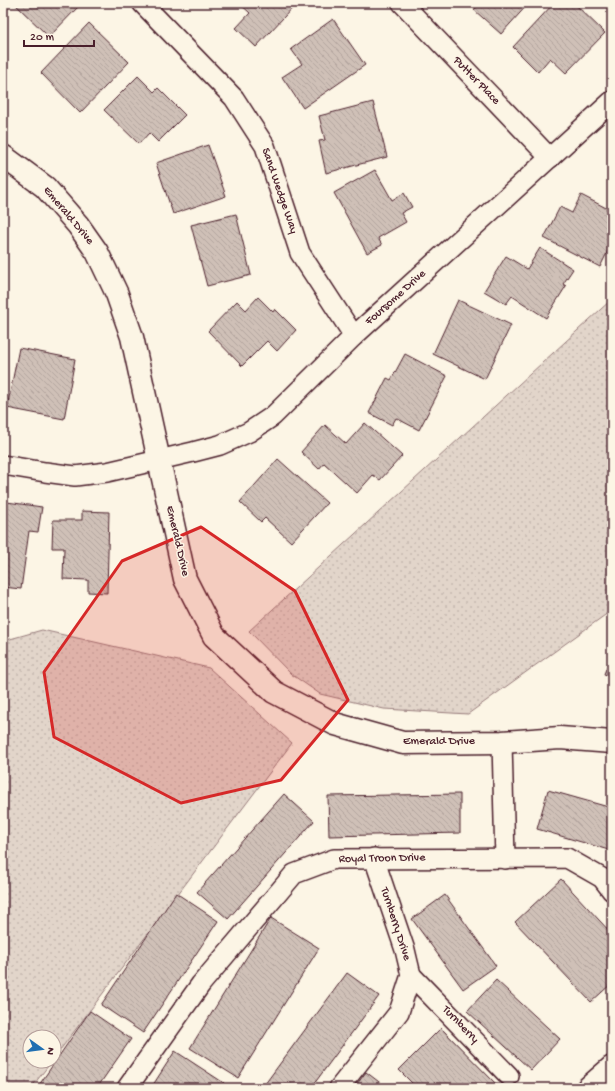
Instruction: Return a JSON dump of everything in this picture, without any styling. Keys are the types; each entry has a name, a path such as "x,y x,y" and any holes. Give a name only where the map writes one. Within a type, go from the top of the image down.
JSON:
{"street":[{"name":"Sand Wedge Way","path":"142,3 234,98 265,146 300,253 354,336"},
{"name":"Putter Place","path":"402,3 550,158"},
{"name":"Foursome Drive","path":"3,465 75,476 107,472 220,445 249,432 273,416 354,336 612,101"},
{"name":"Emerald Drive","path":"3,156 45,187 78,225 97,252 117,294 132,337 185,579 214,636 274,692 335,724 403,743 502,742 560,738 612,742"},
{"path":"502,742 505,859"},
{"name":"Turnberry Drive","path":"339,1088 399,1012 411,975 405,950 374,858"},
{"name":"Royal Troon Drive","path":"127,1088 201,984 294,874 334,859 567,858 602,878 612,891"},
{"name":"Turnberry","path":"411,975 509,1076"},
{"path":"588,1088 612,1066"}],"highlighted area":[{"path":"201,527 295,591 348,700 281,780 181,803 54,737 44,672 122,561"}],"shaded area":[{"path":"612,299 612,610 468,714 384,709 320,694 291,674 249,631"},
{"path":"42,630 209,668 292,743 62,1047 62,1029 22,1029 22,1069 46,1069 31,1088 3,1088 3,641"}],"building":[{"path":"14,3 76,3 79,6 49,37"},
{"path":"239,3 297,3 256,47 236,28 250,13"},
{"path":"480,3 529,3 501,34 474,10"},
{"path":"554,3 574,3 605,33 566,73 550,58 538,72 513,47"},
{"path":"333,19 365,65 303,108 282,77 302,64 291,49"},
{"path":"89,23 129,62 80,113 41,73"},
{"path":"138,76 154,92 158,88 185,115 158,142 149,133 139,144 104,110"},
{"path":"373,102 387,157 326,173 319,141 325,140 319,116"},
{"path":"208,145 226,196 173,214 156,163"},
{"path":"375,170 392,200 404,193 412,207 401,213 406,222 378,238 382,245 367,253 334,193"},
{"path":"581,195 612,211 612,243 600,267 544,238 560,207 572,213"},
{"path":"236,214 251,275 207,286 191,225"},
{"path":"540,248 573,269 563,284 566,286 546,318 512,296 506,304 484,291 506,256 527,269"},
{"path":"258,297 273,312 275,309 296,330 277,351 267,341 242,366 208,331 237,301 246,310"},
{"path":"458,300 511,325 485,379 433,354"},
{"path":"19,348 75,359 64,419 7,408"},
{"path":"405,354 447,376 419,430 396,418 392,425 369,413 387,378 391,380"},
{"path":"365,423 402,456 380,480 373,475 357,493 324,463 319,469 301,452 325,425 346,444"},
{"path":"278,459 327,503 291,542 265,518 261,522 240,502"},
{"path":"7,502 42,507 38,532 29,531 21,589 3,587 3,525"},
{"path":"82,511 109,512 107,593 88,592 88,580 63,579 64,548 52,548 53,520 82,520"},
{"path":"612,653 612,677 604,674"},
{"path":"548,790 612,808 612,851 537,829"},
{"path":"284,794 314,821 228,919 197,892"},
{"path":"460,794 460,833 329,836 328,796"},
{"path":"561,879 612,934 612,983 591,1002 515,922"},
{"path":"176,893 218,921 143,1033 101,1005"},
{"path":"445,895 496,966 463,989 412,919"},
{"path":"271,918 319,948 238,1078 190,1048"},
{"path":"347,973 379,996 311,1088 262,1088"},
{"path":"496,980 560,1039 531,1070 467,1011"},
{"path":"90,1011 131,1039 97,1088 37,1088 50,1069 62,1069 62,1052"},
{"path":"441,1028 500,1088 417,1088 399,1070"},
{"path":"175,1051 224,1083 220,1088 151,1088"},
{"path":"366,1072 387,1088 354,1088"}]}
